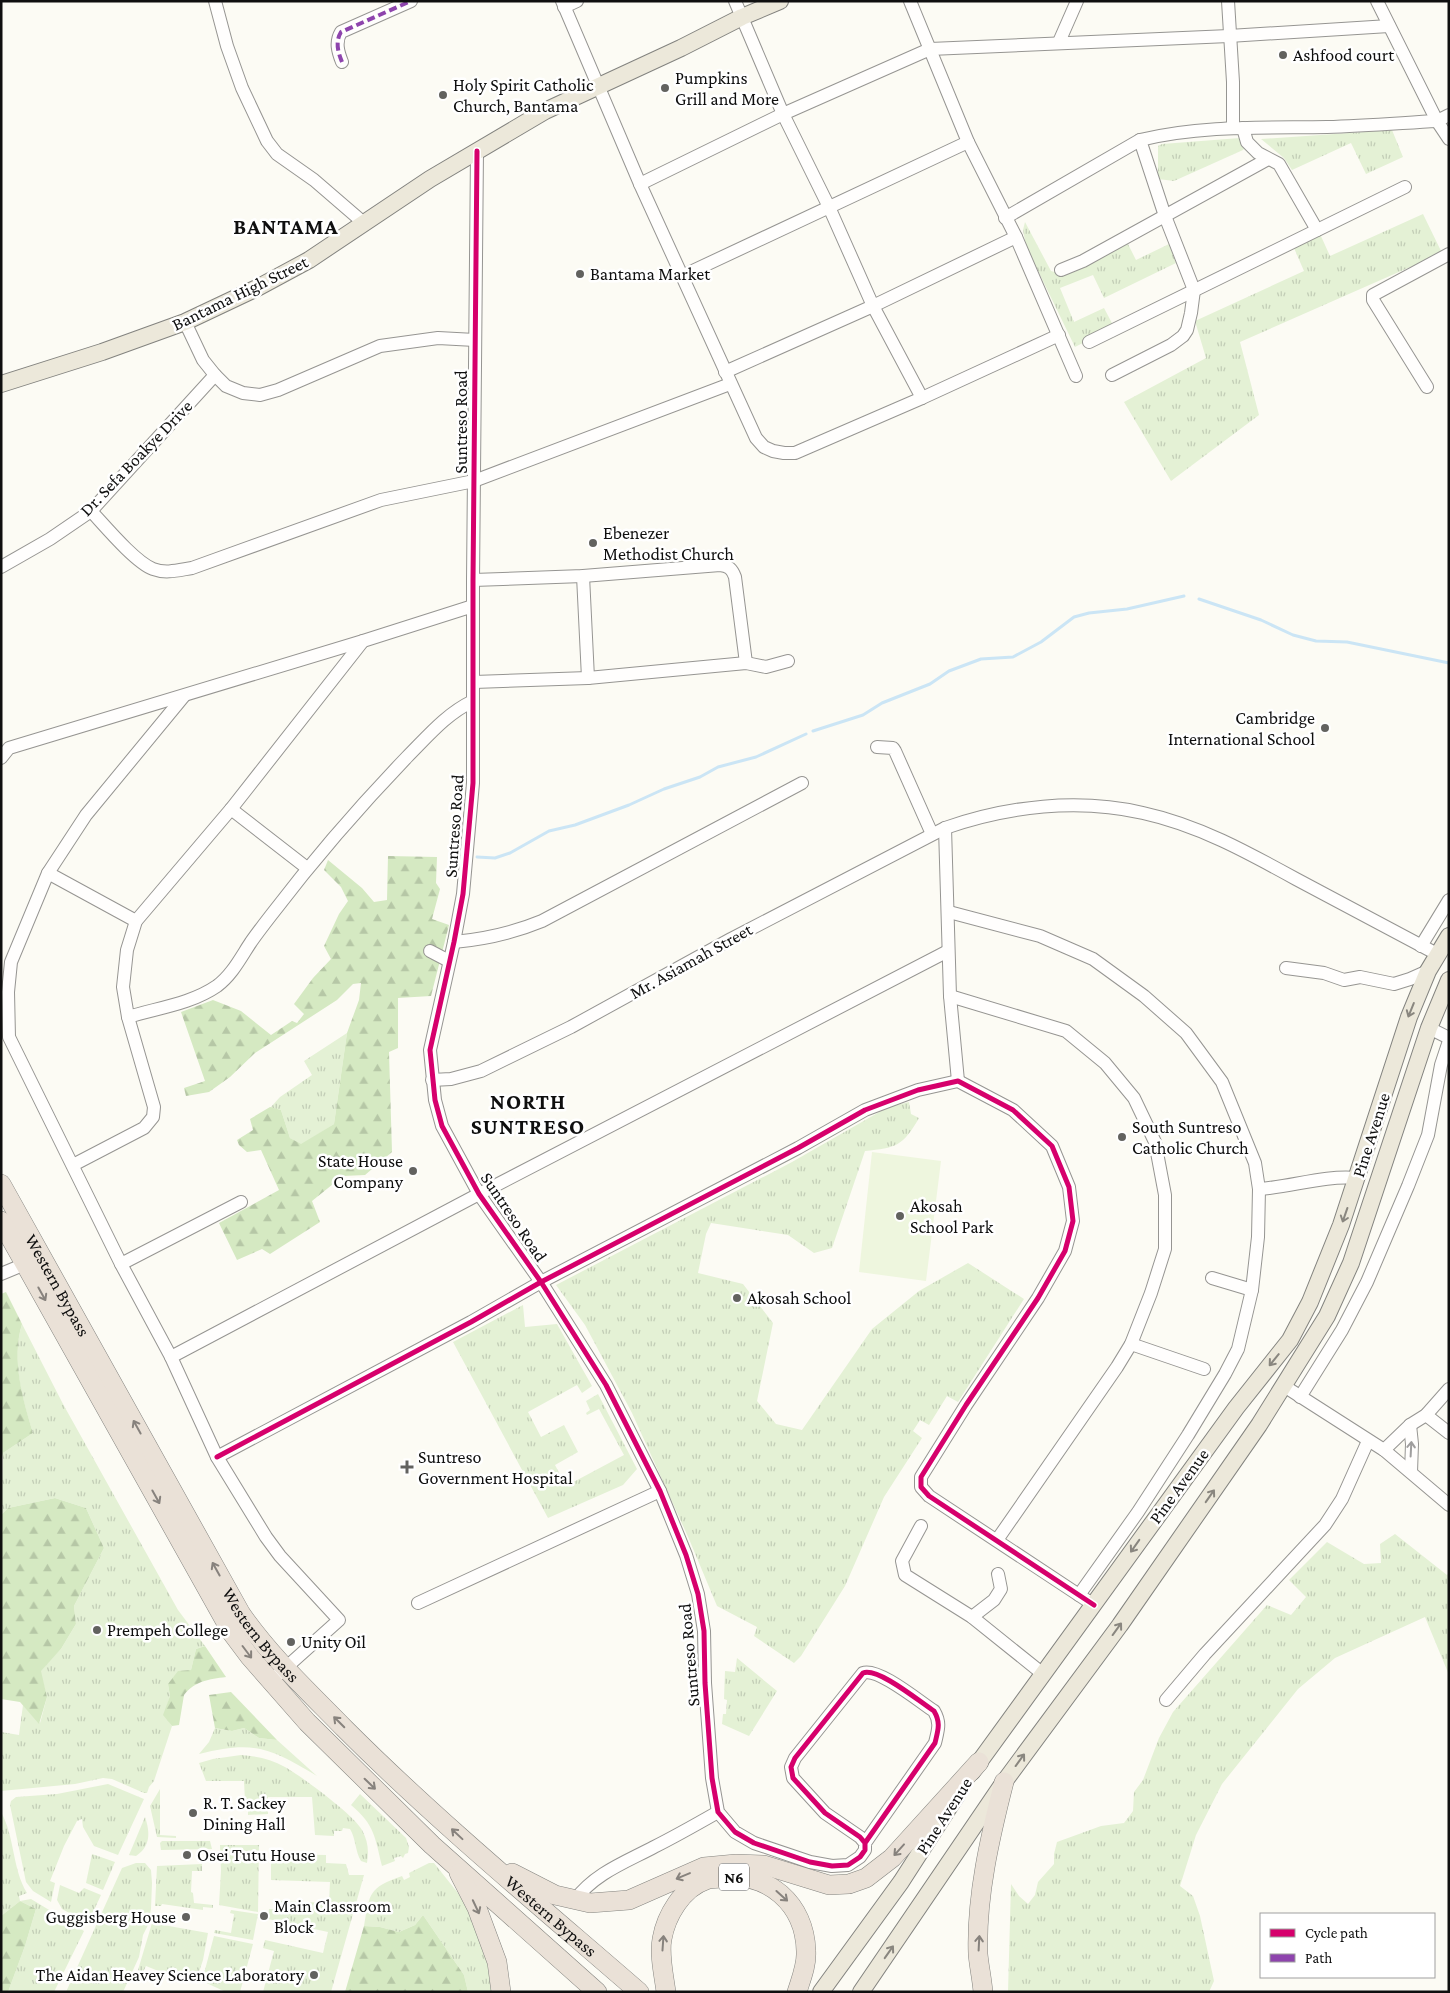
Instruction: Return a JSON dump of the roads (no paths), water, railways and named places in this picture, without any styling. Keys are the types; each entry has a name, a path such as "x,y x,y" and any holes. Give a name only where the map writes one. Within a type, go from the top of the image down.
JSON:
{"highway":[{"name":"Western Bypass","path":"1,1184 241,1614 256,1635 307,1722 432,1845 597,1992"},
{"name":"Western Bypass","path":"1,1221 232,1633 372,1755 484,1858 639,1992"},
{"path":"484,1858 556,1895 590,1904 629,1900 704,1867 736,1864 764,1865 829,1885 849,1884 866,1878 892,1858 979,1762"},
{"path":"983,1992 978,1953 981,1903 993,1825 1004,1782"},
{"path":"454,1863 477,1908 497,1962 501,1992"},
{"name":"N6","path":"666,1992 662,1940 670,1915 685,1893 705,1880 730,1876 754,1879 776,1890 791,1903 804,1927 806,1953 797,1992"}],"main road":[{"name":"Bantama High Street","path":"1,384 102,352 185,322 257,288 309,260 430,179 545,111 681,48 742,17 780,1"},
{"name":"Pine Avenue","path":"821,1992 901,1882 979,1762 1236,1408 1290,1340 1310,1302 1341,1225 1408,1017 1428,971 1449,936"},
{"path":"861,1992 1004,1782 1120,1625 1259,1425 1327,1316 1351,1263 1429,1028 1449,980"}],"street":[{"path":"214,1 242,88 267,141 277,154 314,180 365,224"},
{"path":"342,62 338,50 337,37 341,32 411,1"},
{"path":"577,1 563,4 597,86 727,378 756,438 764,447 784,453 796,452 922,398 1059,335"},
{"path":"736,1 783,114 829,207 873,306 922,398"},
{"path":"910,1 968,142 1005,218 1016,236 1076,376"},
{"path":"1059,42 1077,1"},
{"path":"1228,1 1238,128 1246,142 1258,154 1279,164 1317,230"},
{"path":"1377,1 1389,26 1443,118 1449,139"},
{"path":"640,184 783,114 930,49 1230,36 1389,26"},
{"path":"1005,218 1140,140 1187,131 1238,128 1337,127 1443,118"},
{"path":"1112,375 1171,345 1182,336 1190,322 1194,290 1165,216 1140,140"},
{"path":"682,276 968,142"},
{"name":"Suntreso Road","path":"477,151 473,783 463,894 430,1050 432,1080 442,1126 479,1194 541,1282 606,1385 660,1491 686,1555 698,1594 704,1631 705,1683 712,1778 718,1812"},
{"path":"1061,270 1165,216 1268,159"},
{"path":"1089,342 1405,187"},
{"path":"91,511 137,558 153,569 172,572 192,568 381,500 474,481 727,378 1016,236"},
{"path":"1427,387 1373,300 1373,295 1449,254"},
{"path":"185,322 203,360 226,386 243,393 260,395 278,390 380,346 438,338 475,340"},
{"name":"Dr. Sefa Boakye Drive","path":"1,567 50,539 91,511 215,375"},
{"path":"473,580 583,576 727,566 732,570 735,577 746,663"},
{"path":"583,576 588,678"},
{"path":"1,758 5,749 184,696 473,606"},
{"path":"73,1165 144,1128 153,1117 154,1106 128,1017 123,987 124,969 136,921 231,809 363,641"},
{"path":"474,682 588,678 746,663 766,668 788,661"},
{"path":"10,1037 5,978 16,946 48,873 86,815 184,696"},
{"path":"128,1017 198,996 228,977 252,940 307,868 372,793 457,708 473,701"},
{"path":"878,747 892,748 895,751 932,834"},
{"path":"454,942 488,938 520,931 542,921 802,783"},
{"name":"Mr. Asiamah Street","path":"432,1080 451,1079 480,1071 571,1027 740,934 945,828 974,818 1040,806 1099,807 1143,813 1199,830 1250,854 1437,954"},
{"path":"231,809 307,868"},
{"path":"945,828 950,996 958,1080"},
{"path":"48,873 136,921"},
{"path":"1421,946 1449,900"},
{"path":"949,912 1040,936 1093,959 1144,996 1186,1033 1222,1082 1255,1163 1259,1189 1258,1237 1252,1290 1238,1349 1225,1374 1138,1512 1079,1595"},
{"path":"430,951 449,961"},
{"path":"171,1357 479,1194 948,951"},
{"path":"1286,968 1324,973 1344,980 1360,977 1394,984 1428,971"},
{"path":"950,996 1066,1031 1105,1063 1134,1098 1155,1142 1165,1195 1165,1250 1151,1293 1130,1344 1118,1367 997,1540"},
{"path":"1,1024 10,1037 121,1264 171,1357 218,1457 266,1537 280,1556 339,1620 278,1675"},
{"path":"1300,1397 1342,1330 1367,1282 1428,1135 1441,1065 1449,1040 1429,1028"},
{"path":"218,1457 471,1322 541,1282 798,1148 865,1110 918,1090 958,1080 1013,1110 1052,1146 1068,1187 1073,1221 1065,1251 1038,1298 920,1477 921,1487 928,1496 1094,1605"},
{"path":"1259,1189 1323,1178 1357,1178"},
{"path":"121,1264 241,1202"},
{"path":"1,1274 25,1264"},
{"path":"1212,1278 1252,1290"},
{"path":"1130,1344 1204,1369"},
{"path":"1284,1386 1384,1450 1449,1505"},
{"path":"1384,1450 1410,1425 1426,1414 1449,1389"},
{"path":"1426,1414 1449,1434"},
{"path":"1410,1425 1412,1444 1411,1472"},
{"path":"1166,1700 1211,1648 1325,1525 1342,1499 1368,1441"},
{"path":"418,1603 660,1491"},
{"path":"921,1526 902,1560 905,1575 972,1617 1043,1674"},
{"path":"972,1617 994,1600 1001,1590 998,1574"},
{"path":"575,1900 584,1887 616,1866 662,1844 718,1812 735,1832 754,1843 817,1863 832,1866 848,1865 860,1857 865,1850 865,1843 935,1743 939,1727 939,1719 934,1711 879,1674 867,1672 863,1673 795,1758 791,1767 793,1778 825,1813 860,1837 865,1843"}],"waterway":[{"path":"813,731 863,715 882,703 930,684 949,671 981,659 1013,657 1041,642 1074,617 1089,613 1127,609 1184,596"},
{"path":"1199,599 1261,620 1293,635 1316,641 1347,642 1449,663"},
{"path":"477,857 495,858 510,853 549,831 575,825 629,805 664,789 700,777 718,767 756,757 806,734"}],"place":[{"name":"Ashfood court","path":"1283,55"},
{"name":"Pumpkins Grill and More","path":"665,88"},
{"name":"Holy Spirit Catholic Church, Bantama","path":"443,95"},
{"name":"Bantama Market","path":"580,274"},
{"name":"Ebenezer Methodist Church","path":"593,543"},
{"name":"Cambridge International School","path":"1325,728"},
{"name":"South Suntreso Catholic Church","path":"1122,1137"},
{"name":"State House Company","path":"413,1171"},
{"name":"Akosah School Park","path":"900,1216"},
{"name":"Akosah School","path":"737,1298"},
{"name":"Suntreso Government Hospital","path":"407,1467"},
{"name":"Prempeh College","path":"97,1630"},
{"name":"Unity Oil","path":"291,1642"},
{"name":"R. T. Sackey Dining Hall","path":"193,1813"},
{"name":"Osei Tutu House","path":"187,1855"},
{"name":"Main Classroom Block","path":"264,1916"},
{"name":"Guggisberg House","path":"186,1917"},
{"name":"The Aidan Heavey Science Laboratory","path":"314,1975"}],"district":[{"name":"BANTAMA","path":"286,226"},
{"name":"NORTH SUNTRESO","path":"528,1114"}]}
